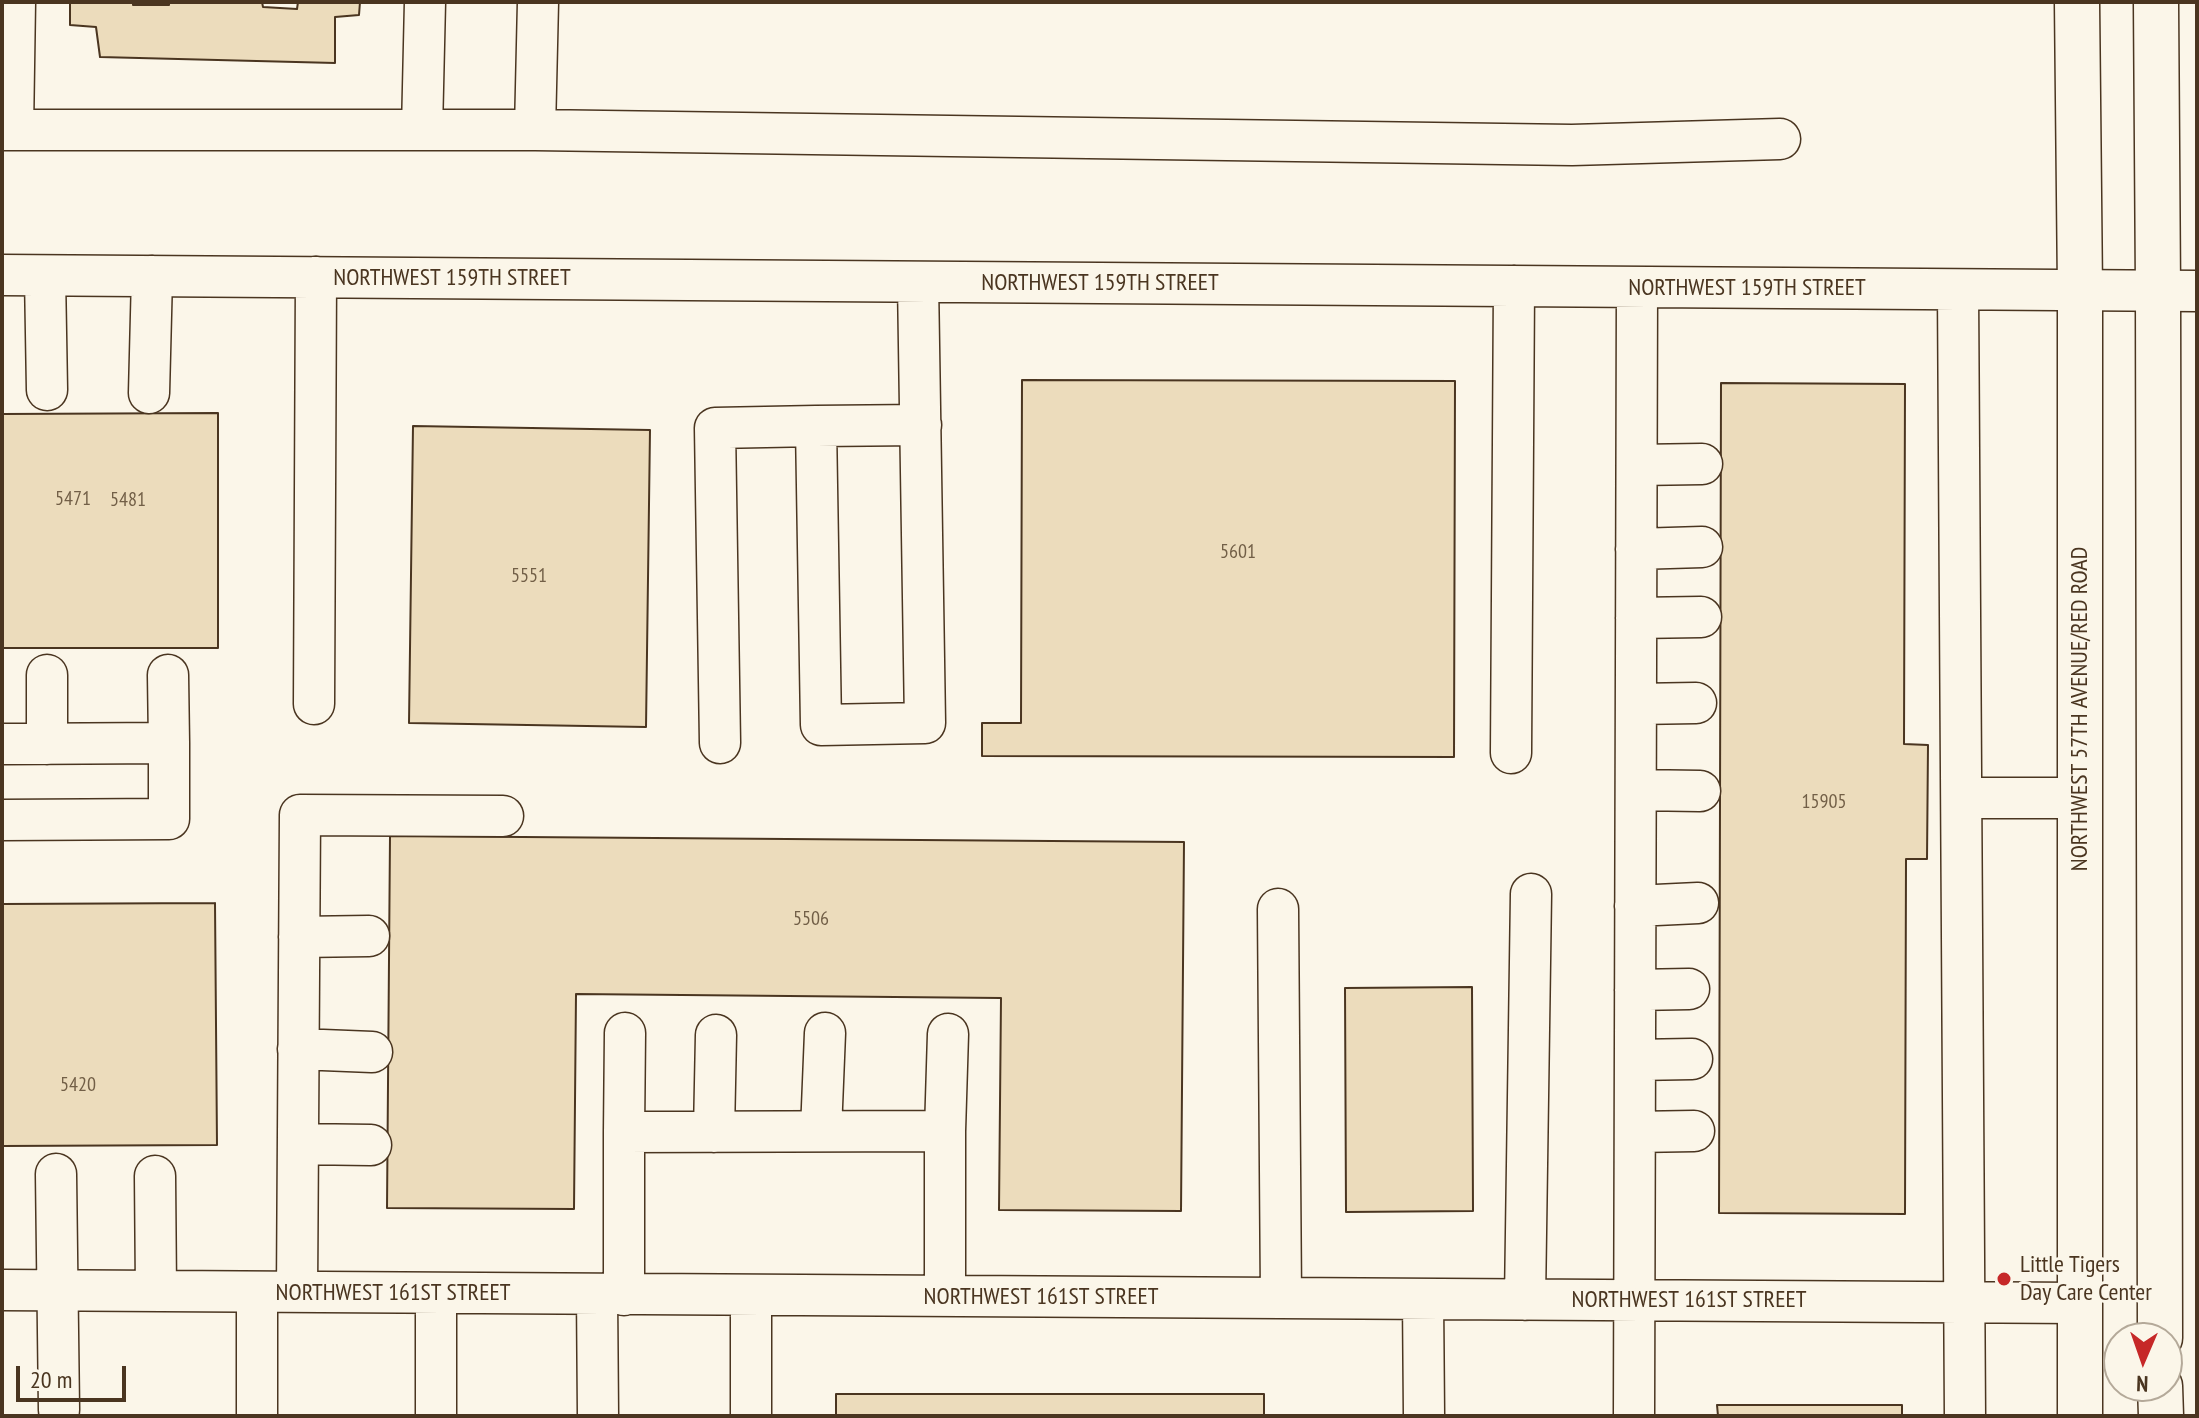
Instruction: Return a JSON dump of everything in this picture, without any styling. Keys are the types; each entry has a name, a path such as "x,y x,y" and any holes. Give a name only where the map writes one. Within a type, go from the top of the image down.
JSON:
{"main road":[{"name":"NORTHWEST 57TH AVENUE/RED ROAD","path":"2077,2 2080,1416"},
{"path":"2156,2 2178,291 2160,1322"}],"street":[{"path":"15,2 8,130 535,130 1572,145 1780,139"},
{"path":"422,130 425,2"},
{"path":"535,130 538,2"},
{"name":"NORTHWEST 159TH STREET","path":"2,275 2178,291"},
{"path":"45,276 47,390"},
{"path":"149,393 152,276"},
{"path":"314,704 316,277"},
{"path":"816,426 821,725 925,723 918,282"},
{"path":"1511,753 1514,286"},
{"path":"1634,1416 1637,288"},
{"path":"1958,290 1965,1416"},
{"path":"720,743 715,428 921,425"},
{"path":"1637,465 1702,464"},
{"path":"1636,549 1702,547"},
{"path":"1636,618 1701,617"},
{"path":"47,675 47,744"},
{"path":"2,820 169,819 168,675"},
{"path":"1636,704 1696,703"},
{"path":"2,744 169,743"},
{"path":"1636,790 1700,791"},
{"path":"1962,798 2080,798"},
{"path":"297,1292 300,815 503,816"},
{"path":"1525,1300 1531,894"},
{"path":"1635,906 1698,903"},
{"path":"1278,909 1281,1298"},
{"path":"299,937 369,936"},
{"path":"1635,990 1689,989"},
{"path":"598,1416 624,1132 625,1033"},
{"path":"821,1131 825,1033"},
{"path":"945,1296 948,1034"},
{"path":"714,1132 716,1035"},
{"path":"298,1049 372,1052"},
{"path":"1635,1060 1692,1059"},
{"path":"624,1132 945,1131"},
{"path":"1635,1132 1694,1131"},
{"path":"298,1144 371,1145"},
{"path":"56,1174 59,1410"},
{"path":"155,1176 156,1291"},
{"name":"NORTHWEST 161ST STREET","path":"2,1290 2080,1303"},
{"path":"257,1292 257,1414"},
{"path":"436,1293 436,1416"},
{"path":"751,1296 751,1416"},
{"path":"1423,1299 1424,1416"}],"building":[{"path":"70,2 169,5 169,2 262,2 263,7 297,9 298,2 360,2 359,15 335,17 335,63 100,57 96,27 70,25"},
{"path":"1022,380 1455,381 1454,757 982,756 982,723 1021,723"},
{"path":"1721,383 1905,384 1904,744 1928,745 1927,859 1906,859 1905,1214 1719,1213"},
{"path":"218,413 218,648 2,648 2,414"},
{"path":"413,426 650,430 646,727 409,723"},
{"path":"390,836 1184,842 1181,1211 999,1210 1001,998 576,994 574,1209 387,1208"},
{"path":"215,903 217,1145 2,1146 2,904"},
{"path":"1472,987 1473,1211 1346,1212 1345,988"},
{"path":"836,1394 1264,1394 1264,1416 836,1416"},
{"path":"1717,1405 1902,1405 1902,1416 1718,1416"}],"place":[{"name":"Little Tigers Day Care Center","path":"2004,1279"}]}
